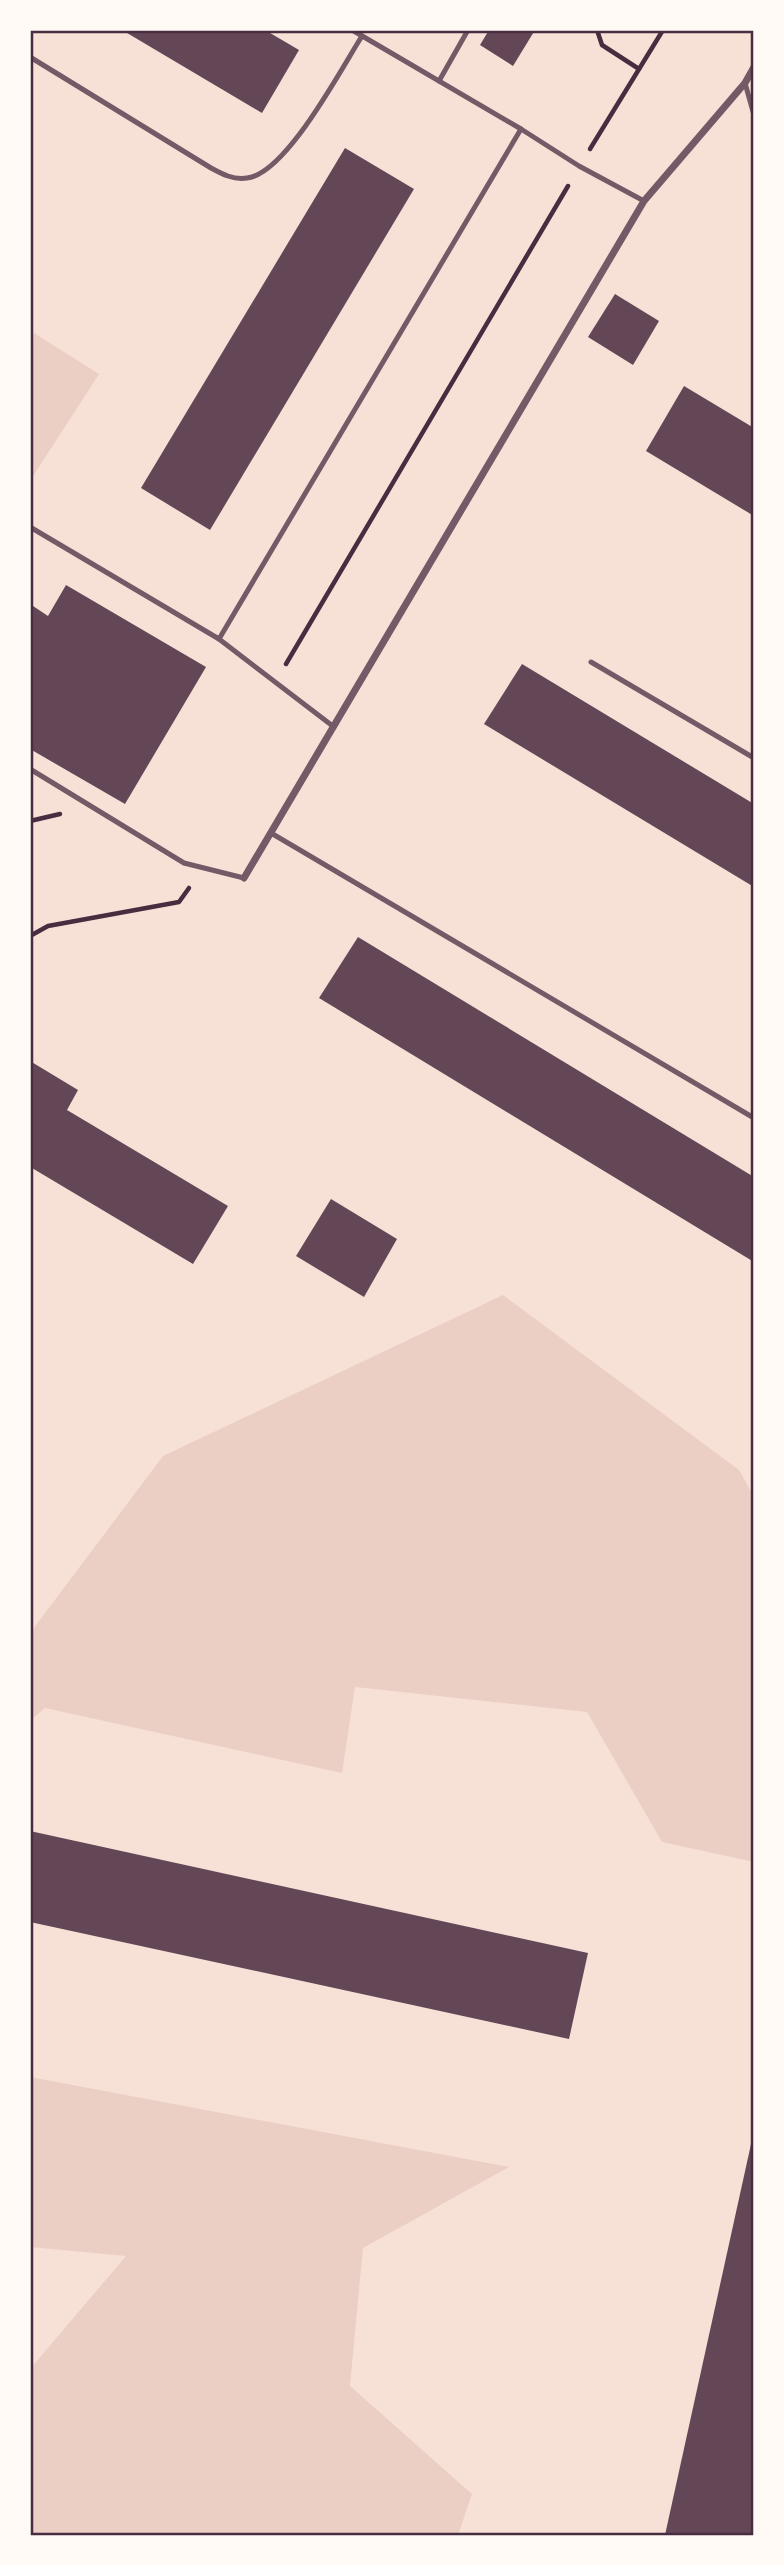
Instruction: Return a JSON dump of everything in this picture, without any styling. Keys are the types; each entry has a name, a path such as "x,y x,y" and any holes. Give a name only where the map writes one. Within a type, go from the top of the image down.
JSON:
{"street":[{"path":"244,878 645,201 745,83 754,67"}],"lane":[{"path":"352,30 579,166 645,201"},
{"path":"439,80 468,30"},
{"path":"30,57 227,177 249,178 273,164 296,141 362,36"},
{"path":"745,83 754,93"},
{"path":"745,83 754,115"},
{"path":"219,639 521,129"},
{"path":"30,527 219,639 334,727"},
{"path":"591,662 754,758"},
{"path":"30,769 184,863 244,878"},
{"path":"271,833 754,1118"}],"path":[{"path":"597,30 602,44 639,69"},
{"path":"275,682 579,166 663,30"},
{"path":"30,936 48,926 179,902 203,868"}],"shaded area":[{"path":"34,333 99,374 30,481 30,339"},
{"path":"503,1295 739,1470 754,1497 754,1862 662,1842 587,1712 355,1687 342,1773 45,1708 30,1721 30,1633 163,1456"},
{"path":"30,2077 509,2167 363,2248 350,2386 472,2494 458,2535 30,2535 30,2369 126,2256 30,2247"}],"building":[{"path":"122,30 265,30 299,50 262,113"},
{"path":"489,30 535,30 513,66 480,45"},
{"path":"345,148 414,189 210,530 141,488"},
{"path":"615,294 659,321 633,365 588,337"},
{"path":"684,386 754,428 754,516 646,451"},
{"path":"66,585 206,667 125,804 30,749 30,604 48,616"},
{"path":"522,664 754,804 754,887 484,724"},
{"path":"358,937 754,1177 754,1262 319,998"},
{"path":"30,1061 78,1090 67,1110 228,1206 193,1264 32,1168 30,1172"},
{"path":"331,1199 397,1239 364,1297 296,1256"},
{"path":"30,1831 588,1953 569,2039 30,1922"},
{"path":"753,2135 754,2526 752,2535 665,2535"}]}
